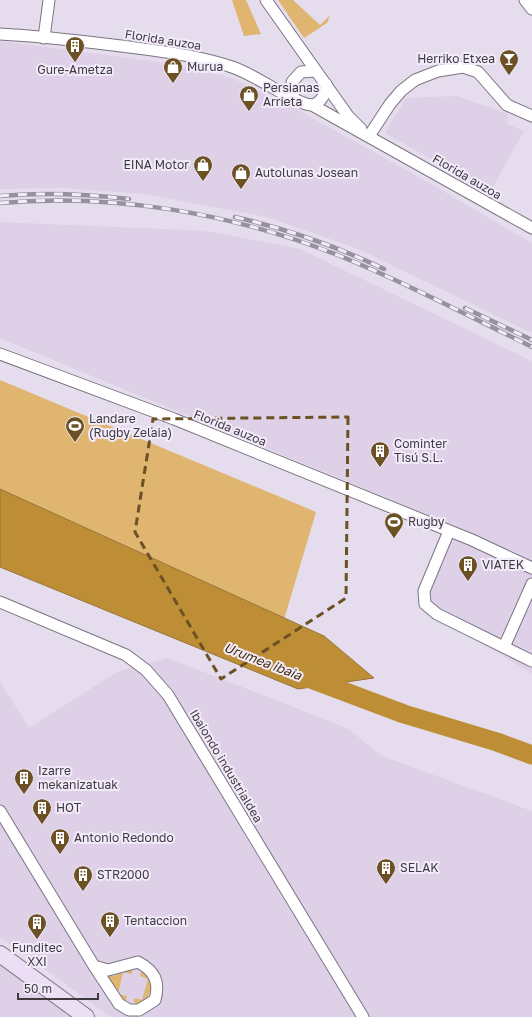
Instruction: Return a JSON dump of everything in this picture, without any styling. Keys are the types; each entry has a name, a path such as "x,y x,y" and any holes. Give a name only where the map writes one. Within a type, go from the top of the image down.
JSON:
{"main road":[{"path":"0,954 86,1017"}],"street":[{"path":"44,38 49,0"},
{"path":"266,0 315,71 326,84 324,96 317,103 312,105 294,99 292,82"},
{"path":"525,0 532,9"},
{"name":"Florida auzoa","path":"0,34 156,50 201,58 233,67 272,86 294,99"},
{"path":"272,86 292,82 300,72 303,63 302,52"},
{"path":"369,136 390,104 415,80 438,71 462,67 478,72 507,105 532,116"},
{"path":"300,72 315,71"},
{"name":"Florida auzoa","path":"326,84 348,116 369,136"},
{"name":"Florida auzoa","path":"312,105 532,228"},
{"name":"Florida auzoa","path":"0,354 174,419 472,540 532,568"},
{"path":"449,531 424,591 425,604 437,614 532,661"},
{"path":"504,647 532,584"},
{"name":"Ibaiondo industrialdea","path":"0,602 126,655 146,670 168,695 363,1017"},
{"path":"0,811 94,966 119,1004 129,1010 139,1010 155,1000 157,991 156,980 146,966 138,962 108,970 94,966"}],"highlighted area":[{"path":"348,417 346,598 221,679 135,532 153,419"}],"shaded area":[{"path":"232,0 246,0 261,34 244,36"},
{"path":"278,0 293,0 320,25 330,15 327,23 304,38"},
{"path":"0,41 166,63 232,78 298,110 431,184 532,243 532,333 356,248 266,217 145,194 64,188 0,189"},
{"path":"457,96 508,114 507,124 524,131 490,192 385,133 406,98"},
{"path":"0,222 208,231 300,249 532,361 532,673 419,608 455,526 0,338"},
{"name":"Landare (Rugby Zelaia)","path":"0,380 316,512 283,623 0,506"},
{"path":"168,658 347,728 382,756 532,811 532,1017 111,1017 0,937 0,682 29,728 117,672"},
{"path":"0,965 71,1017 0,1017"},
{"path":"129,969 132,970 132,974 123,972 118,994 105,975 114,976"},
{"path":"141,972 146,973 150,981 151,988 144,1002 137,1004 134,1002 134,998 142,1000 148,979 140,976"},
{"path":"118,994 127,996 126,1000 123,1001"}],"water":[{"path":"0,489 324,636 374,678 298,689 0,567"}],"waterway":[{"name":"Urumea ibaia","path":"303,676 404,714 497,742 532,755"}],"railway":[{"path":"0,196 64,194 129,199"},
{"path":"0,203 85,201 128,204 170,209 254,227 295,240 360,264 532,347"},
{"path":"235,217 311,239 384,269"},
{"path":"465,308 532,340"}],"place":[{"name":"Gure-Ametza","path":"75,63"},
{"name":"Herriko Etxea","path":"509,76"},
{"name":"Murua","path":"173,84"},
{"name":"Persianas Arrieta","path":"249,112"},
{"name":"EINA Motor","path":"203,182"},
{"name":"Autolunas Josean","path":"241,190"},
{"name":"Landare (Rugby Zelaia)","path":"75,443"},
{"name":"Cominter Tisú S.L.","path":"380,468"},
{"name":"Rugby","path":"394,539"},
{"name":"VIATEK","path":"468,582"},
{"name":"Izarre mekanizatuak","path":"24,795"},
{"name":"HOT","path":"42,825"},
{"name":"Antonio Redondo","path":"60,855"},
{"name":"SELAK","path":"386,885"},
{"name":"STR2000","path":"83,892"},
{"name":"Tentaccion","path":"110,938"},
{"name":"Funditec XXI","path":"37,940"}]}
